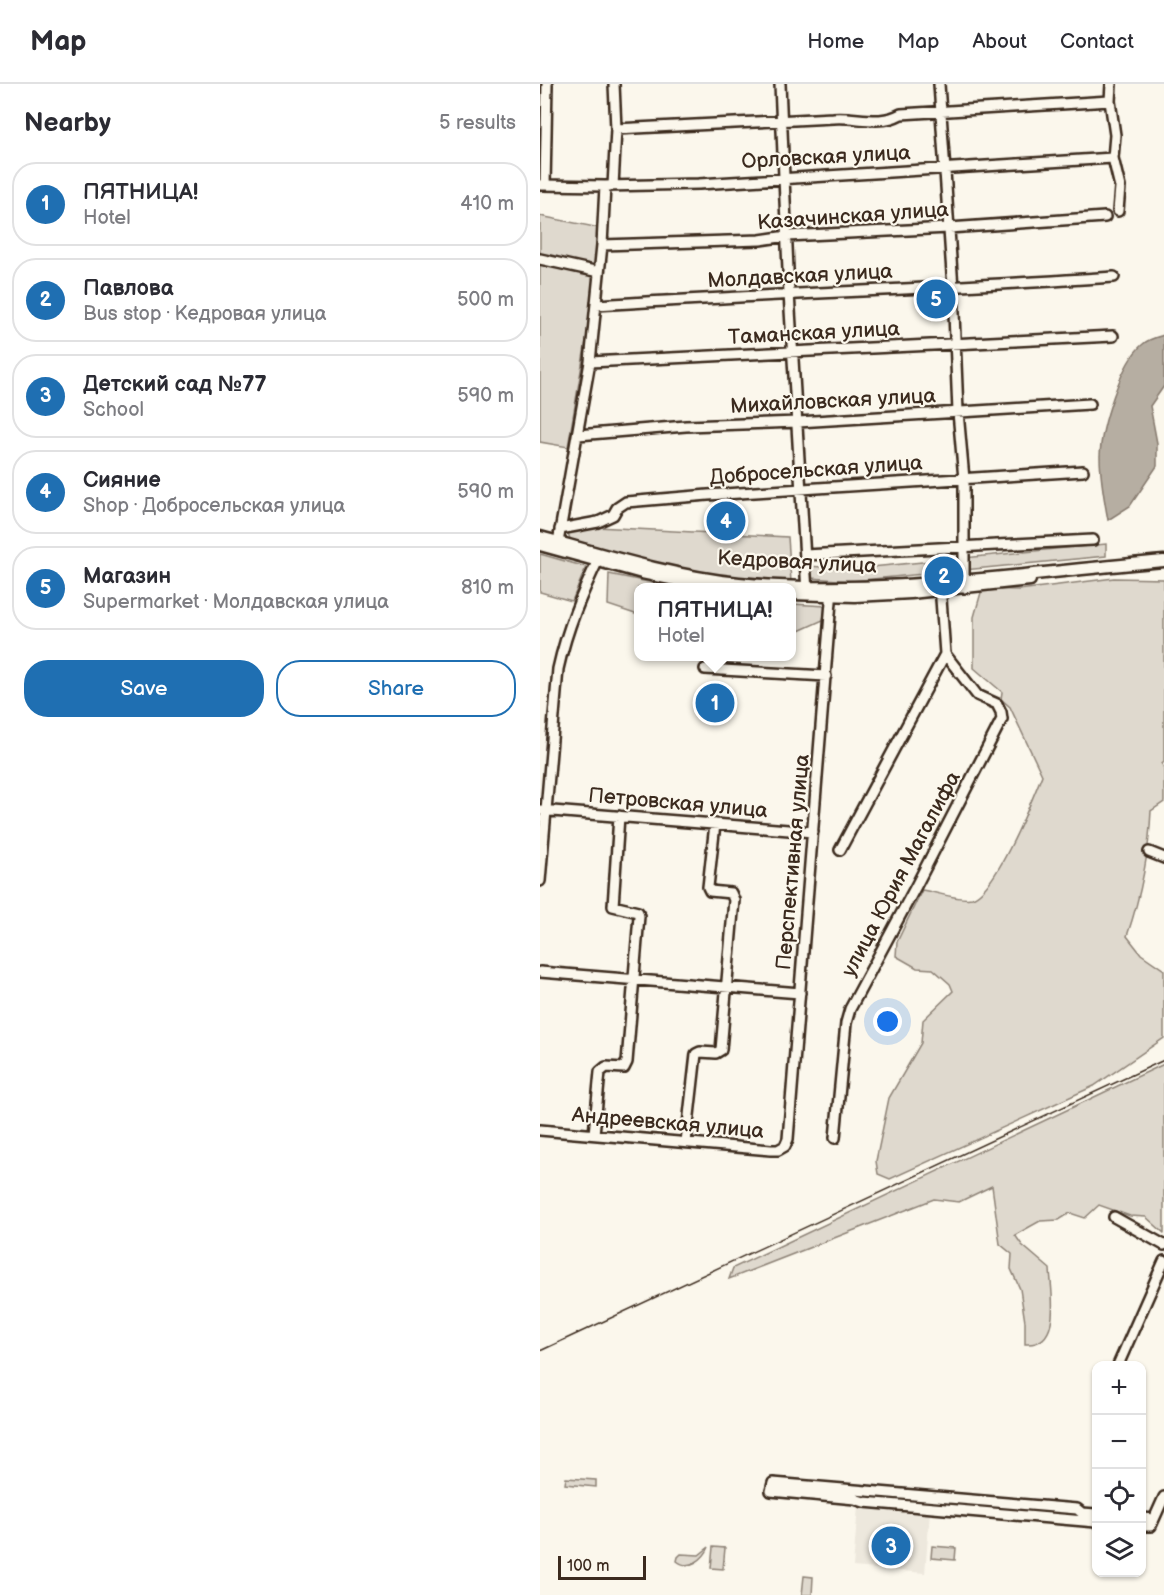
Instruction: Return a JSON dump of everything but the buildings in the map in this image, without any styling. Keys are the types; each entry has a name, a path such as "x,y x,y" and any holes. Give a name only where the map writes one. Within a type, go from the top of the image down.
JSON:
{"main road":[{"name":"Кедровая улица","path":"540,537 557,546"},
{"name":"Кедровая улица","path":"540,545 557,546 695,583"},
{"name":"Кедровая улица","path":"599,557 738,583"},
{"name":"Кедровая улица","path":"964,584 1164,561"},
{"name":"Кедровая улица","path":"796,589 832,591 940,586 1164,568"},
{"name":"Кедровая улица","path":"796,593 807,590"}],"street":[{"path":"543,185 547,84"},
{"path":"557,546 590,362 616,129 614,84"},
{"path":"780,84 789,293 807,590"},
{"path":"939,84 964,479 964,584"},
{"path":"1111,84 1113,158 1120,187 1118,211"},
{"path":"616,129 838,117 875,122 892,119 901,114 1110,101"},
{"name":"Орловская улица","path":"543,185 699,184 1113,158"},
{"name":"Казачинская улица","path":"602,244 760,240 787,236 1105,217"},
{"path":"540,259 599,272"},
{"name":"Молдавская улица","path":"596,305 789,293 953,288 1114,277"},
{"name":"Таманская улица","path":"590,362 1113,336"},
{"name":"Михайловская улица","path":"578,435 686,426 798,422 1090,404"},
{"name":"Добросельская улица","path":"560,528 598,522 613,516 617,508 626,502 1083,471"},
{"name":"Кедровая улица","path":"805,555 1093,540"},
{"path":"540,881 543,810 561,659 565,638 582,592 599,557"},
{"path":"840,850 945,654 940,586"},
{"name":"Перспективная улица","path":"788,1139 832,591"},
{"name":"улица Юрия Магалифа","path":"835,1138 846,1023 850,1009 1002,719 997,704 977,695 945,654"},
{"path":"705,669 826,676"},
{"name":"Петровская улица","path":"543,810 813,832"},
{"path":"594,1134 600,1072 606,1067 624,1068 627,1062 638,912 617,908 613,903 619,816"},
{"path":"686,1142 696,1054 700,1052 717,1053 721,1050 727,986 734,900 731,893 710,891 708,887 715,824"},
{"path":"1149,852 1164,858"},
{"path":"540,972 800,993"},
{"name":"Андреевская улица","path":"540,1130 771,1150 778,1150 785,1146 788,1139"},
{"path":"1114,1217 1164,1245"},
{"path":"1120,1361 1164,1261"},
{"path":"1092,1514 1082,1513 1077,1509 772,1484 771,1491 855,1499 864,1502 1092,1522"},
{"path":"1164,1497 1150,1523 1164,1524"}],"shaded area":[{"path":"540,216 605,229 568,447 540,442"},
{"path":"1164,335 1164,386 1150,406 1157,443 1157,466 1130,506 1108,520 1101,480 1100,456 1108,413 1120,380 1135,353 1147,341"},
{"path":"596,527 788,537 791,582 725,577 644,561 570,539 568,533"},
{"path":"1106,544 1106,556 852,581 810,578 808,566 851,569"},
{"path":"540,554 586,567 572,601 540,592"},
{"path":"609,574 653,583 634,583 634,614 608,605"},
{"path":"1114,578 1164,579 1164,762 1162,764 1164,802 1151,811 1144,874 1127,936 1141,954 1164,970 1164,1038 1094,1086 890,1179 878,1174 876,1161 889,1098 921,1043 923,1020 953,991 950,984 933,969 917,968 896,956 897,942 922,890 967,899 981,892 1002,863 1042,775 1010,707 1001,699 1002,692 974,668 974,617 982,589 1019,590"},
{"path":"796,604 826,606 823,620 796,632"},
{"path":"1164,1064 1164,1233 1146,1217 1130,1216 1099,1205 1085,1218 1070,1213 1059,1220 1040,1221 1015,1235 1022,1245 1050,1269 1053,1304 1050,1328 1045,1337 1037,1343 1025,1344 1025,1322 1020,1289 1011,1269 1012,1254 1000,1244 992,1186 959,1202 934,1199 729,1279 733,1268"},
{"path":"566,1478 596,1480 596,1487 565,1484"},
{"path":"858,1506 930,1512 925,1573 853,1567"},
{"path":"932,1546 956,1548 955,1560 931,1558"},
{"path":"709,1547 704,1556 696,1562 686,1565 677,1561 681,1554 699,1555"},
{"path":"713,1547 725,1548 723,1569 711,1568"},
{"path":"804,1576 813,1577 812,1595 802,1595"}],"railway":[{"path":"540,1351 1164,1060"}],"place":[{"name":"Магазин","path":"936,299"},
{"name":"Сияние","path":"726,521"},
{"name":"Павлова","path":"944,576"},
{"name":"ПЯТНИЦА!","path":"715,703"},
{"name":"Детский сад №77","path":"891,1546"}]}
